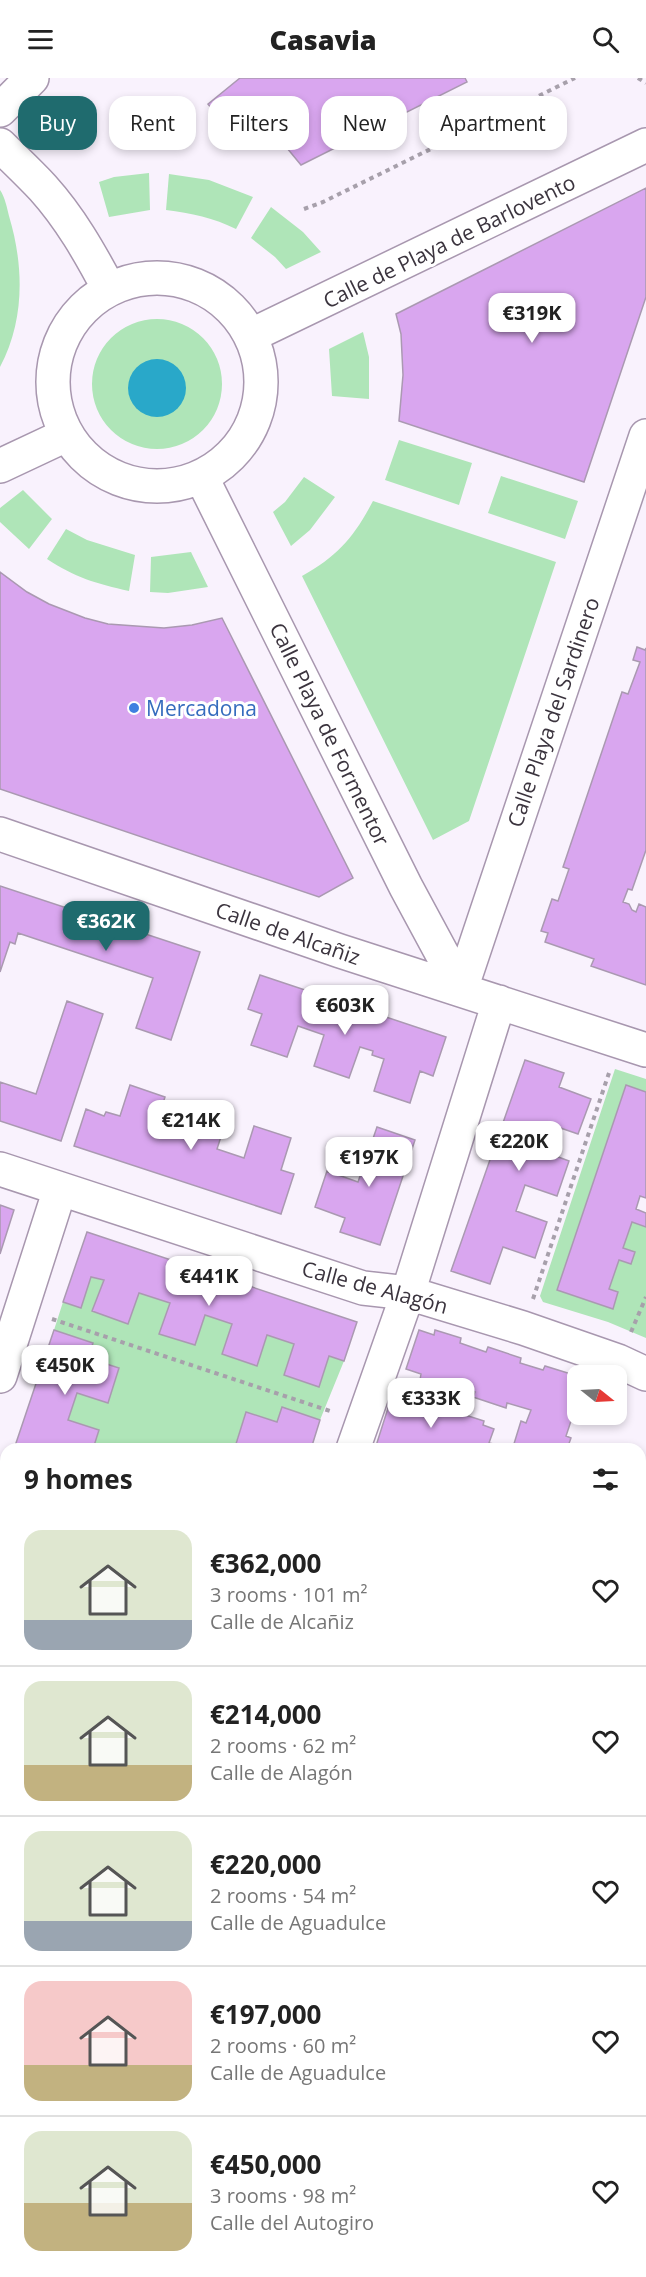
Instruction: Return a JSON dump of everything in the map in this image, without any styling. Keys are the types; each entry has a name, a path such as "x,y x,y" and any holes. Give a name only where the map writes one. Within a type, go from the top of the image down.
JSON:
{"street":[{"path":"0,110 32,78"},
{"path":"0,145 50,197 86,246 110,289"},
{"name":"Calle de Playa de Barlovento","path":"252,335 646,145"},
{"path":"160,277 185,281 209,291 230,307 245,322 252,335 260,365 259,405 247,435 227,460 202,478 176,486 150,487 125,482 95,466 82,456 66,435 57,413 52,389 53,364 60,341 72,320 90,302 110,289 134,280 160,277"},
{"path":"0,466 66,435"},
{"name":"Calle Playa del Sardinero","path":"461,989 646,436"},
{"name":"Calle Playa de Formentor","path":"202,478 406,886 461,989"},
{"name":"Calle de Alcañiz","path":"0,834 340,951 646,1050"},
{"path":"355,1443 408,1293 499,1002"},
{"name":"Calle de Alagón","path":"0,1169 363,1288 408,1293 534,1332 618,1361 646,1374"},
{"path":"0,1377 60,1189"}],"path":[{"path":"304,209 575,78"},
{"path":"638,78 646,83"},
{"path":"530,1305 609,1072"},
{"path":"629,1337 646,1297"},
{"path":"47,1318 339,1414"}],"green space":[{"path":"149,173 150,210 109,217 99,182 114,177"},
{"path":"169,174 209,180 253,197 236,229 202,216 166,210"},
{"path":"0,190 6,203 14,235 20,293 14,331 0,367"},
{"path":"271,207 303,232 321,252 286,269 251,238"},
{"path":"157,319 182,324 203,338 217,359 222,384 217,409 203,430 182,444 157,449 132,444 111,430 97,409 92,384 97,359 111,338 132,324"},
{"path":"363,332 369,357 369,399 332,396 329,349"},
{"path":"399,440 472,463 459,505 385,480"},
{"path":"501,476 578,501 565,539 488,513"},
{"path":"304,477 335,497 310,530 291,546 273,512 285,502"},
{"path":"23,490 52,519 29,549 0,522 0,508"},
{"path":"373,501 556,562 469,821 433,840 302,576 326,561 344,544 359,525"},
{"path":"66,529 87,540 135,555 129,591 86,579 47,559"},
{"path":"191,552 208,587 168,593 150,592 151,557"},
{"path":"615,1069 646,1079 646,1092 626,1086 557,1290 613,1309 618,1292 609,1289 619,1260 631,1264 635,1252 623,1248 632,1222 646,1227 646,1338 608,1322 543,1302 540,1296"},
{"path":"91,1277 104,1280 93,1311 128,1323 139,1293 170,1303 160,1334 195,1345 205,1315 232,1324 222,1354 256,1366 267,1335 294,1344 284,1375 319,1387 329,1356 344,1361 320,1420 282,1408 277,1422 246,1412 236,1443 95,1443 99,1430 68,1420 77,1393 108,1403 119,1368 88,1358 93,1343 54,1330 63,1302 81,1308"}],"water":[{"path":"157,359 168,361 181,372 186,388 184,399 173,412 157,417 146,415 133,404 128,388 130,377 141,364"}],"building":[{"path":"240,78 465,78 467,82 439,96 419,96 419,106 407,112 407,96 321,96 321,150 331,150 301,165 289,150 309,150 309,96 218,96"},
{"path":"646,188 646,297 584,482 399,421 403,375 401,334 396,314"},
{"name":"Mercadona","path":"0,572 27,592 49,604 108,624 164,628 192,625 222,618 353,878 319,897 0,789"},
{"path":"637,647 645,650 646,648 646,850 632,890 628,889 623,902 629,904 636,912 639,904 646,907 646,985 591,966 594,959 545,942 548,933 541,931 552,899 558,901 569,869 563,867 622,692 628,694 640,662 633,660"},
{"path":"0,886 200,952 171,1040 136,1028 153,978 18,933 15,944 10,942 0,972"},
{"path":"260,975 446,1037 433,1076 420,1071 410,1103 374,1091 384,1059 372,1055 373,1051 360,1047 349,1078 314,1066 324,1035 298,1026 287,1057 251,1045 262,1014 248,1009"},
{"path":"67,1001 103,1014 61,1141 0,1121 0,1082 36,1094"},
{"path":"525,1060 564,1073 559,1087 591,1099 578,1134 546,1123 537,1149 569,1161 557,1196 525,1185 516,1211 547,1222 535,1258 503,1247 490,1284 451,1271"},
{"path":"130,1085 165,1097 155,1128 182,1137 193,1106 227,1118 217,1149 244,1158 254,1126 291,1138 281,1170 294,1174 281,1214 74,1146 86,1109 104,1116 106,1112 120,1116"},
{"path":"626,1085 646,1092 646,1198 640,1196 636,1209 646,1213 646,1227 632,1222 623,1248 635,1252 631,1264 619,1260 609,1289 618,1292 613,1309 557,1290"},
{"path":"377,1127 415,1140 380,1245 340,1232 345,1218 315,1207 327,1171 358,1182"},
{"path":"0,1205 14,1210 0,1254"},
{"path":"87,1232 357,1322 344,1361 329,1356 319,1387 284,1375 294,1344 267,1335 257,1366 222,1354 232,1324 205,1315 195,1345 159,1334 170,1303 139,1293 128,1324 92,1311 104,1280 91,1277 81,1308 63,1302"},
{"path":"54,1330 93,1343 88,1358 119,1368 108,1403 77,1393 68,1420 99,1430 95,1443 16,1443"},
{"path":"419,1330 434,1335 435,1330 461,1338 460,1343 486,1352 488,1347 521,1358 520,1363 543,1370 545,1366 567,1373 567,1425 570,1425 566,1436 571,1438 569,1443 514,1443 521,1421 526,1423 531,1410 507,1403 506,1408 473,1397 475,1392 447,1383 445,1388 420,1380 421,1374 406,1369"},
{"path":"397,1398 435,1410 437,1406 484,1421 483,1425 494,1429 489,1443 377,1443 389,1405 394,1407"},
{"path":"282,1407 320,1420 313,1443 236,1443 246,1412 277,1422"}],"place":[{"name":"Mercadona","path":"134,708"}]}
